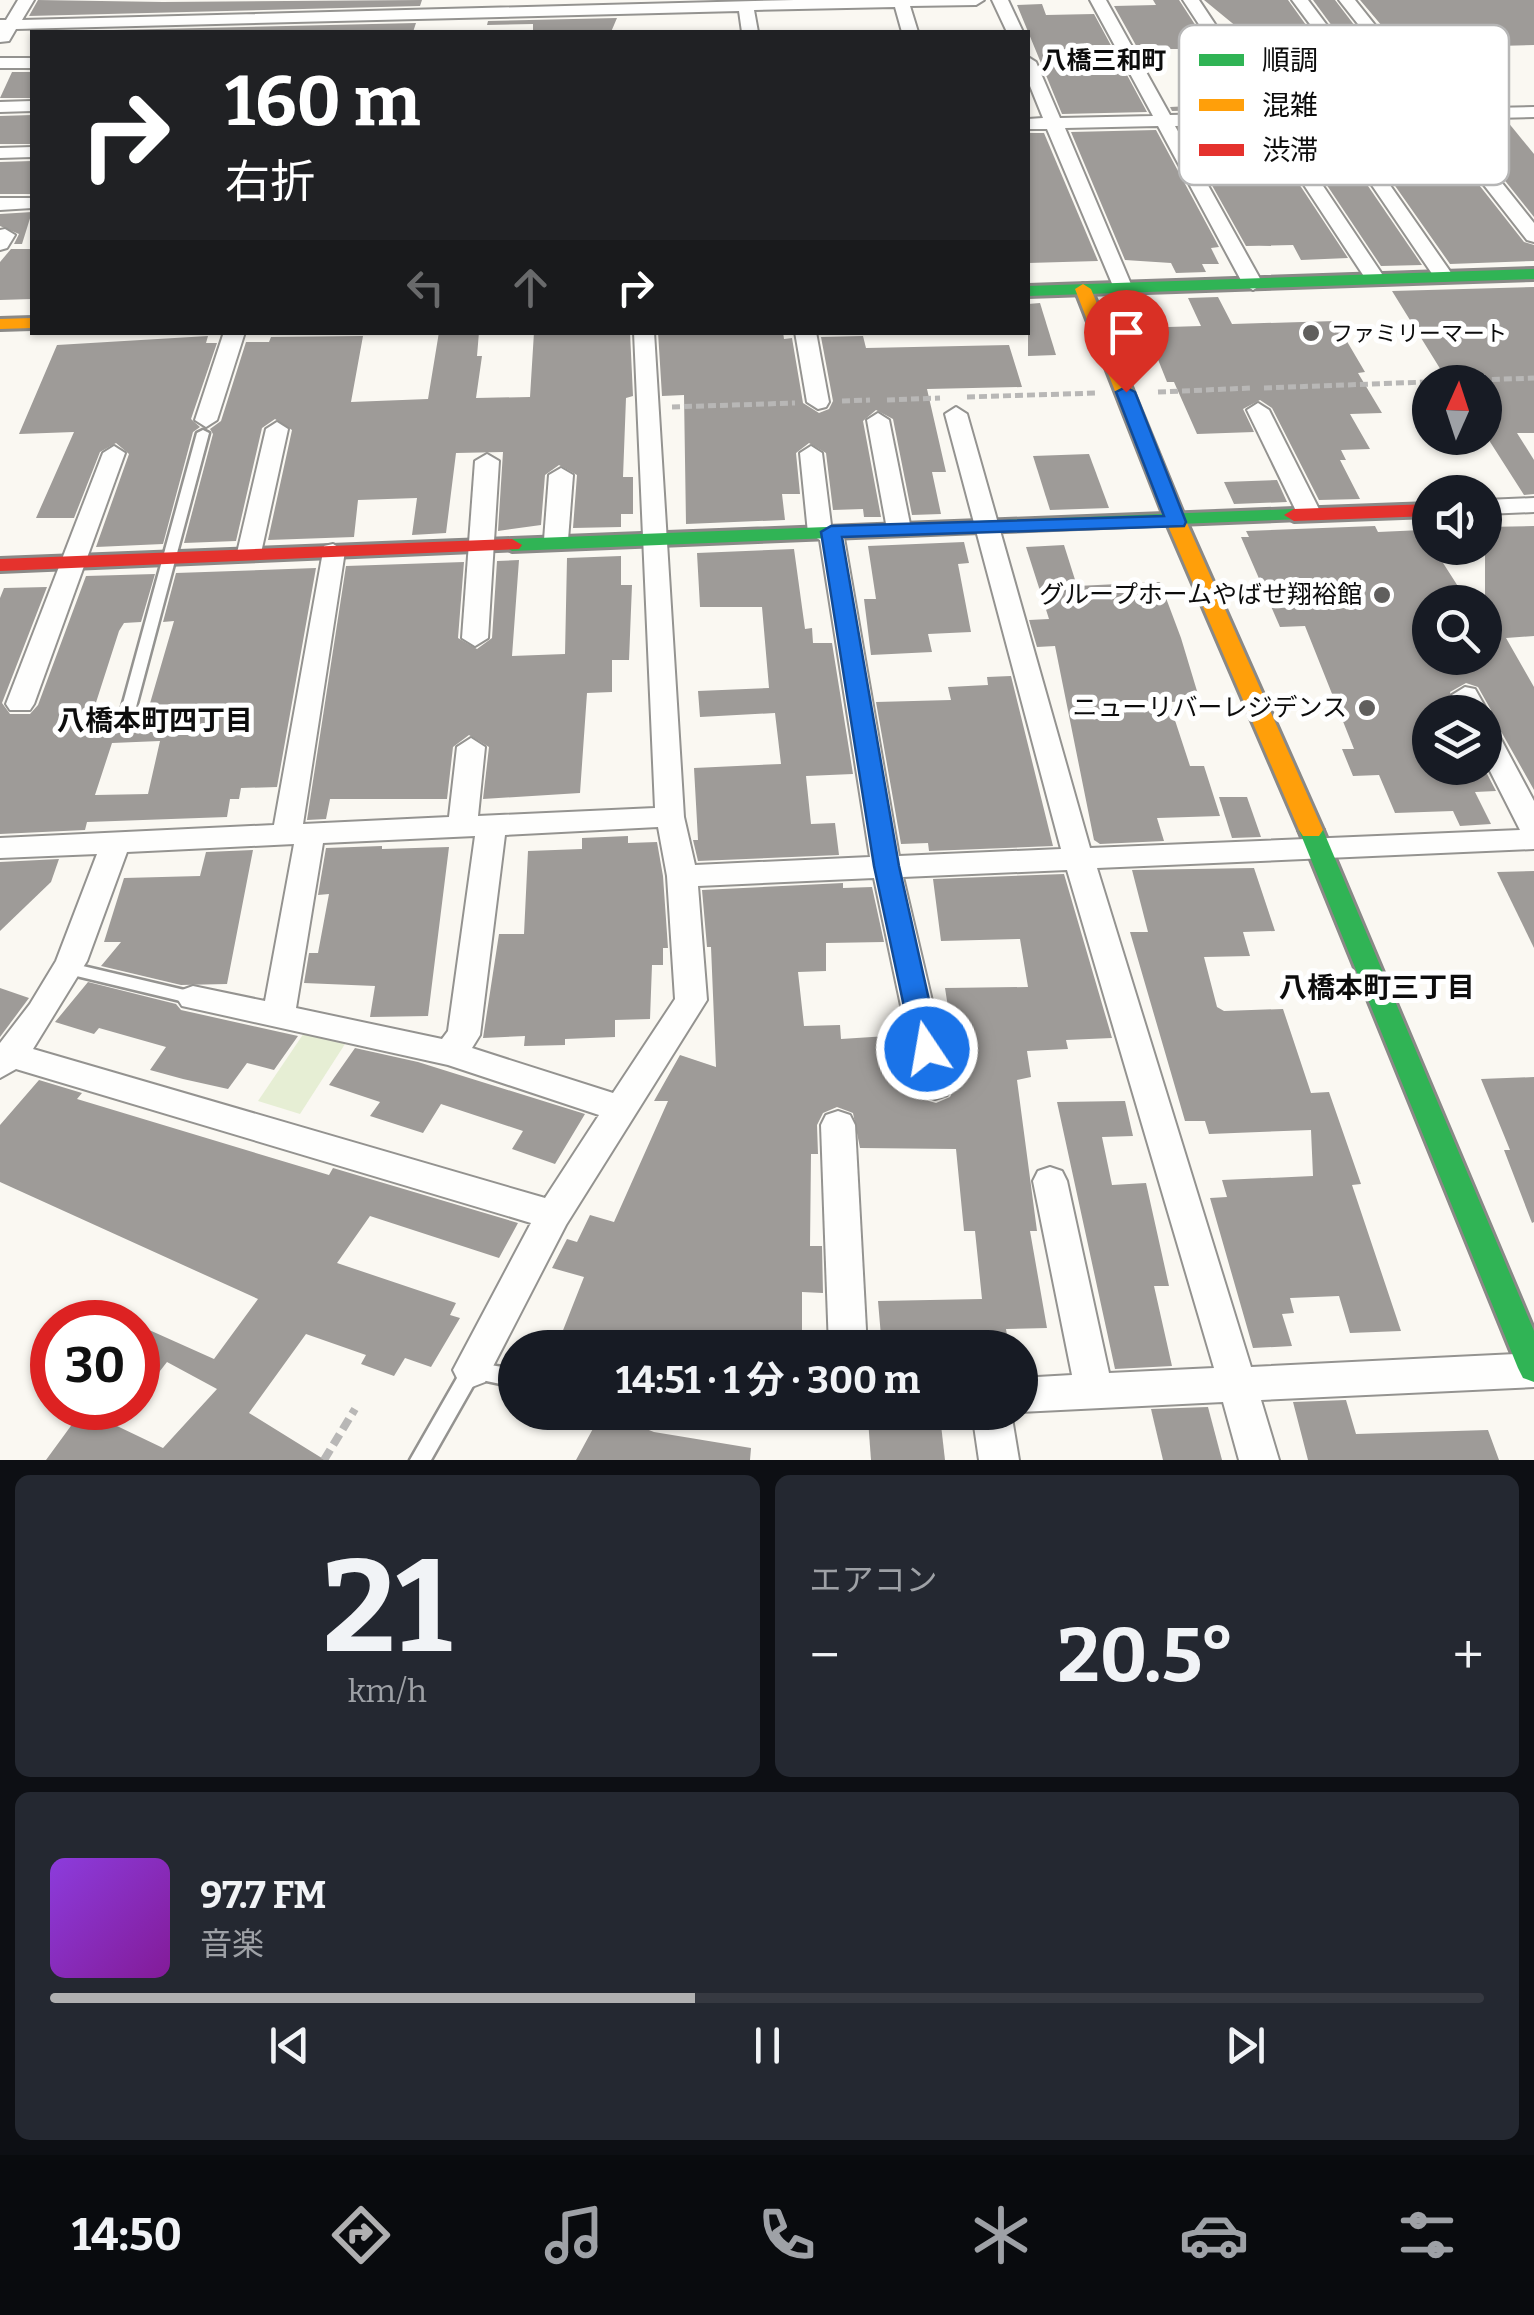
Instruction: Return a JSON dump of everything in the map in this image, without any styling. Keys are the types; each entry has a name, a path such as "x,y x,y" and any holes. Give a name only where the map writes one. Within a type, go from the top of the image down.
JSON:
{"street":[{"path":"0,43 6,24 26,0"},
{"path":"228,19 236,0"},
{"path":"6,24 228,19 323,25 435,9 631,4 746,6 803,12 901,2 976,0"},
{"path":"1000,0 1013,30"},
{"path":"1098,0 1179,148"},
{"path":"1191,0 1208,25"},
{"path":"1300,0 1319,25"},
{"path":"1346,0 1366,25"},
{"path":"901,2 909,30"},
{"path":"631,4 633,30"},
{"path":"746,6 750,30"},
{"path":"0,64 30,63"},
{"path":"1030,67 1123,289"},
{"path":"0,107 30,106"},
{"path":"1509,113 1534,112"},
{"path":"1030,124 1179,121"},
{"path":"0,153 30,152"},
{"path":"1199,185 1253,284"},
{"path":"1314,185 1376,280"},
{"path":"1381,185 1444,277"},
{"path":"1494,185 1534,236"},
{"path":"0,204 30,203"},
{"path":"1030,291 1534,274"},
{"path":"1038,1394 1534,1369 1319,849 1176,522 1084,290"},
{"path":"0,324 30,322"},
{"path":"204,426 234,335"},
{"path":"472,1370 553,1214 691,1000 682,876 670,816 652,538 644,335"},
{"path":"805,335 818,402"},
{"path":"1258,410 1310,515"},
{"path":"956,414 983,528 1076,856 1258,1460"},
{"path":"878,420 899,529"},
{"path":"249,552 278,429"},
{"path":"20,704 114,453"},
{"path":"811,453 886,866 935,1086"},
{"path":"475,638 486,460"},
{"path":"556,540 561,476"},
{"path":"1502,506 1534,505"},
{"path":"0,566 249,552 1412,511"},
{"path":"279,1014 333,550"},
{"path":"449,1053 464,1035 477,828 471,747"},
{"path":"1502,767 1534,829"},
{"path":"0,848 670,816"},
{"path":"682,876 1534,839"},
{"path":"116,843 81,949 48,1008 5,1060 553,1214"},
{"path":"194,998 449,1053 620,1108"},
{"path":"838,1125 847,1330"},
{"path":"1050,1182 1094,1392"},
{"path":"994,1430 998,1460"}],"lane":[{"path":"130,707 204,426"},
{"path":"70,968 194,998"},
{"path":"420,1460 472,1370 498,1375"}],"path":[{"path":"1158,392 1534,378"},
{"path":"324,1460 356,1409"}],"green space":[{"path":"304,1033 345,1044 300,1114 258,1101"}],"building":[{"path":"38,0 422,0 420,6 29,16"},
{"path":"1153,0 1179,0 1195,25 1179,25 1179,49 1138,49 1114,6 1156,5"},
{"path":"1204,0 1288,0 1306,25 1235,25"},
{"path":"1313,0 1335,0 1354,25 1331,25"},
{"path":"1360,0 1534,0 1534,45 1509,46 1509,25 1381,25"},
{"path":"1042,4 1046,15 1094,14 1147,112 1062,114 1017,5"},
{"path":"617,18 612,30 533,30 533,24 487,25 488,21"},
{"path":"416,23 414,30 113,30"},
{"path":"12,72 30,72 30,98 0,98"},
{"path":"30,115 30,144 0,144 0,116"},
{"path":"1509,123 1534,154 1534,217 1508,185"},
{"path":"1156,130 1179,173 1179,185 1186,185 1219,247 1211,248 1219,264 1202,264 1206,272 1176,273 1171,263 1125,260 1071,132"},
{"path":"1030,133 1044,133 1098,261 1030,263"},
{"path":"30,161 30,194 0,194 0,162"},
{"path":"1212,185 1300,185 1348,258 1301,260 1293,245 1246,246"},
{"path":"1327,185 1367,185 1422,265 1381,266"},
{"path":"1394,185 1479,185 1524,242 1534,245 1534,261 1450,264"},
{"path":"30,212 22,244 14,244 19,234 0,226 0,214"},
{"path":"11,249 30,249 30,299 0,300 0,262"},
{"path":"1534,287 1534,433 1517,433 1534,460 1534,494 1524,495 1498,455 1502,455 1502,365 1438,365 1392,291"},
{"path":"1218,297 1232,324 1335,321 1365,372 1358,373 1382,413 1350,414 1370,449 1341,450 1346,460 1340,460 1360,499 1319,500 1272,408 1260,400 1243,409 1254,432 1197,434 1174,382 1167,382 1157,357 1148,357 1135,328 1201,326 1188,298"},
{"path":"1040,303 1056,355 1028,356 1030,304"},
{"path":"439,335 479,335 477,356 482,356 476,398 530,397 534,335 630,335 633,396 626,398 623,477 633,477 633,514 621,514 621,527 573,528 577,475 559,465 545,475 541,525 498,531 503,452 456,453 446,533 412,535 417,498 358,500 354,537 268,540 292,430 275,419 262,428 236,541 184,543 213,434 210,429 221,421 246,342 269,342 271,337 363,336 351,402 428,399"},
{"path":"658,335 792,338 803,403 819,413 829,409 833,401 821,337 863,336 866,348 1009,345 1022,387 927,389 946,472 932,472 941,514 912,515 893,419 876,410 863,421 881,517 864,517 863,509 833,510 826,453 809,443 796,453 800,494 782,494 785,520 686,524 684,395 662,396"},
{"path":"208,336 206,343 217,343 191,419 200,427 193,432 163,544 96,547 129,454 116,443 100,452 74,518 36,518 74,432 19,434 57,345"},
{"path":"1089,454 1109,508 1050,510 1033,456"},
{"path":"1277,480 1287,502 1234,504 1224,482"},
{"path":"1375,526 1378,532 1412,530 1412,565 1444,565 1457,585 1412,585 1412,675 1502,675 1502,585 1485,585 1485,565 1502,565 1502,527 1534,526 1534,636 1506,638 1534,687 1534,790 1502,733 1502,695 1483,695 1478,687 1466,683 1451,695 1412,695 1412,785 1493,785 1496,791 1475,792 1491,824 1460,826 1453,811 1395,813 1379,775 1353,776 1342,749 1354,749 1305,626 1280,627 1241,537 1249,537 1246,531"},
{"path":"964,542 969,563 958,564 971,632 928,634 932,652 871,655 864,599 876,599 868,546"},
{"path":"1064,545 1077,586 1160,582 1200,701 1169,702 1190,766 1204,766 1220,816 1157,818 1164,841 1100,844 1094,840 1055,646 1037,647 1029,620 1049,619 1026,547"},
{"path":"794,549 805,629 812,628 813,643 832,643 853,774 806,776 811,824 835,823 839,855 698,861 693,840 698,840 694,768 781,764 775,713 700,717 698,691 769,688 762,607 700,607 697,553"},
{"path":"621,556 621,585 632,585 629,660 612,660 612,692 587,693 580,793 483,799 489,747 469,735 453,747 447,799 330,799 326,819 307,820 346,566 464,562 458,638 477,649 492,638 497,561 519,560 512,656 565,654 567,558"},
{"path":"316,568 277,787 241,788 239,799 230,799 227,817 87,822 85,830 0,834 0,598 4,588 47,587 2,703 10,714 30,714 38,705 86,576 155,574 141,622 124,623 119,631 91,718 146,717 174,621 163,622 176,573","holes":["160,741 148,794 95,795 112,743"]},
{"path":"1011,676 1053,846 929,851 928,843 901,844 876,702 951,700 948,687 988,685 987,677"},
{"path":"1219,797 1247,797 1261,837 1232,838"},
{"path":"628,836 628,843 657,842 663,876 668,948 663,948 663,965 652,965 650,1019 615,1020 615,1037 565,1039 565,1045 524,1046 525,1036 483,1038 499,934 524,934 528,851 582,849 582,838"},
{"path":"449,847 428,1016 370,1017 375,986 304,983 309,953 318,953 329,894 318,895 326,848"},
{"path":"253,850 227,984 181,985 101,966 121,942 104,942 124,878 200,876 206,852"},
{"path":"59,859 51,882 0,931 0,862"},
{"path":"1254,868 1275,931 1243,932 1250,956 1204,957 1217,1007 1224,1011 1283,1009 1311,1093 1329,1092 1361,1184 1352,1185 1401,1331 1350,1333 1339,1296 1290,1298 1294,1313 1282,1314 1292,1346 1253,1348 1210,1198 1227,1197 1222,1180 1313,1176 1311,1130 1209,1134 1205,1121 1185,1121 1130,932 1148,932 1132,870"},
{"path":"1534,871 1534,948 1497,872"},
{"path":"1064,874 1112,1038 1066,1040 1068,1049 1027,1051 1031,1077 1017,1080 1037,1231 1030,1231 1047,1328 880,1330 878,1301 982,1299 975,1231 964,1231 956,1149 860,1148 853,1113 837,1107 823,1113 817,1125 818,1154 811,1154 810,1246 822,1246 823,1293 802,1292 802,1330 563,1330 584,1277 552,1268 567,1239 577,1242 590,1215 614,1222 668,1101 654,1101 680,1055 716,1067 711,947 707,947 702,890 843,883 843,888 872,887 884,942 826,943 826,971 798,972 804,1026 840,1025 841,1039 903,1035 915,1088 922,1099 936,1103 950,1097 956,1085 944,1033 952,1033 945,988 1028,987 1020,939 941,941 933,879"},
{"path":"88,982 176,1004 181,1010 298,1036 274,1070 247,1063 228,1089 183,1079 150,1070 166,1047 99,1028 94,1034 55,1022"},
{"path":"0,988 29,998 0,1037"},
{"path":"355,1048 418,1062 585,1114 555,1164 512,1149 523,1131 441,1104 423,1133 370,1116 380,1102 329,1085"},
{"path":"1534,1077 1532,1223 1504,1150 1510,1150 1481,1079"},
{"path":"39,1080 82,1093 77,1099 329,1175 333,1168 518,1223 499,1258 370,1216 337,1263 456,1303 450,1315 460,1318 431,1367 405,1358 394,1376 361,1364 366,1355 306,1334 249,1413 325,1460 46,1460 68,1430 125,1430 163,1448 217,1389 167,1362 160,1371 160,1335 214,1359 258,1299 0,1182 0,1125"},
{"path":"1125,1101 1133,1136 1102,1137 1112,1185 1146,1183 1169,1286 1154,1286 1172,1366 1115,1369 1057,1102"},
{"path":"1346,1400 1356,1434 1488,1430 1499,1460 1308,1460 1293,1402"},
{"path":"1208,1407 1222,1460 1163,1460 1151,1409"},
{"path":"592,1430 649,1430 751,1448 750,1460 576,1460"},
{"path":"869,1430 942,1430 945,1460 871,1460"}],"traffic: fast":[{"path":"1030,291 1534,274"},
{"path":"512,545 1294,515"},
{"path":"1311,830 1534,1368"}],"traffic: slow":[{"path":"1083,289 1176,521 1311,830"},
{"path":"0,324 30,323"}],"traffic: jam":[{"path":"1294,515 1412,511"},
{"path":"0,565 512,545"}],"place":[{"name":"ファミリーマート","path":"1311,333"},
{"name":"グループホームやばせ翔裕館","path":"1382,595"},
{"name":"ニューリバーレジデンス","path":"1367,708"}],"district":[{"name":"八橋三和町","path":"1104,61"},
{"name":"八橋本町四丁目","path":"155,720"},
{"name":"八橋本町三丁目","path":"1377,987"}],"route":[{"path":"927,1049 886,866 831,532 1176,522 1126,392"}]}
